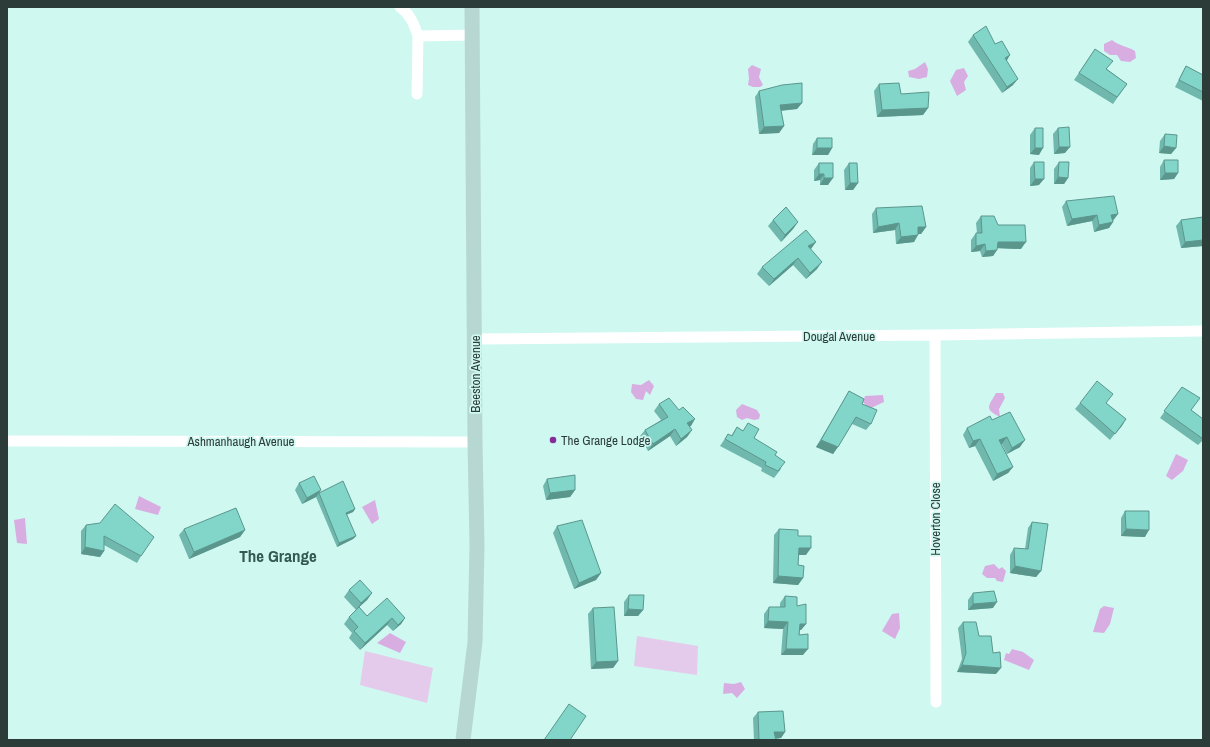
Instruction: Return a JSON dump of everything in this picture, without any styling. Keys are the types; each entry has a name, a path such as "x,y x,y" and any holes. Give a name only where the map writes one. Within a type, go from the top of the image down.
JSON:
{"street":[{"path":"400,7 407,12 412,20 418,36 418,94"},
{"name":"Beeston Avenue","path":"463,740 475,642 477,544 472,7"},
{"path":"418,36 473,35"},
{"name":"Dougal Avenue","path":"475,339 1203,331"},
{"name":"Hoverton Close","path":"934,335 936,702"},
{"name":"Ashmanhaugh Avenue","path":"7,441 475,442"}],"shaded area":[{"path":"1112,40 1117,44 1135,51 1136,58 1130,62 1121,61 1117,55 1110,55 1104,51 1104,44"},
{"path":"925,62 928,69 927,77 919,79 909,77 908,71 915,69"},
{"path":"752,65 761,69 759,77 763,85 760,87 748,85 748,69"},
{"path":"964,68 968,76 964,82 966,90 957,96 950,81 956,70"},
{"path":"649,380 654,386 650,395 646,391 643,400 636,399 631,392 632,384 641,385"},
{"path":"996,393 1003,393 1005,398 999,409 1000,417 992,412 989,407"},
{"path":"883,395 884,402 869,409 863,402 865,396"},
{"path":"742,404 757,410 760,415 759,419 754,420 747,418 742,420 737,417 736,410"},
{"path":"1176,454 1188,460 1183,471 1172,480 1166,476"},
{"path":"139,496 161,507 158,515 135,509"},
{"path":"375,500 379,519 372,524 362,507"},
{"path":"25,518 27,544 17,543 14,520"},
{"path":"994,564 999,569 1002,567 1006,571 1003,582 997,581 995,578 987,578 982,574 985,566"},
{"path":"1104,606 1114,608 1110,624 1104,633 1093,632 1100,609"},
{"path":"899,613 900,628 895,639 882,631 892,614"},
{"path":"390,633 406,642 400,653 377,643"},
{"path":"637,636 698,646 697,675 634,666"},
{"path":"1012,649 1023,652 1034,660 1029,670 1004,660 1006,653 1009,654"},
{"path":"365,651 433,668 427,703 360,685"},
{"path":"741,682 745,689 737,698 732,693 723,694 724,683 734,684"}],"building":[{"path":"986,26 995,44 1002,41 1010,55 1005,58 1018,79 1007,87 973,35"},
{"path":"1095,49 1113,61 1106,69 1127,84 1117,97 1079,73"},
{"path":"1186,66 1203,75 1203,92 1179,80"},
{"path":"802,83 802,103 780,105 784,126 764,127 759,91 782,85"},
{"path":"899,83 901,94 929,92 928,108 882,110 879,84"},
{"path":"1069,127 1070,147 1059,147 1058,128"},
{"path":"1035,128 1043,128 1043,148 1035,148"},
{"path":"1165,134 1177,135 1176,148 1164,146"},
{"path":"817,138 832,138 832,148 817,148"},
{"path":"1164,160 1178,160 1178,173 1165,173"},
{"path":"1034,162 1044,162 1044,179 1035,179"},
{"path":"1059,162 1069,162 1068,178 1058,177"},
{"path":"819,163 833,163 833,178 824,178 824,174 819,174"},
{"path":"849,163 857,163 858,183 850,183"},
{"path":"1114,196 1118,214 1111,215 1113,222 1099,225 1097,215 1072,219 1066,201"},
{"path":"922,206 926,227 918,227 918,235 901,237 899,223 878,227 876,208"},
{"path":"786,207 798,222 785,235 773,220"},
{"path":"981,216 994,216 998,225 1025,225 1026,242 998,242 997,250 986,251 985,244 976,246 976,233 982,233"},
{"path":"1203,217 1203,240 1185,242 1181,220"},
{"path":"806,230 816,242 808,246 822,262 810,273 798,258 774,279 762,267"},
{"path":"1097,381 1113,394 1106,403 1126,419 1115,434 1080,403"},
{"path":"1182,387 1200,398 1191,410 1203,419 1203,439 1164,411"},
{"path":"849,391 864,399 862,404 877,410 871,424 856,417 838,447 821,440"},
{"path":"669,398 679,410 683,407 695,419 687,423 692,430 681,439 675,429 653,444 645,430 668,417 659,404"},
{"path":"1010,412 1025,440 1012,448 1007,437 999,440 1013,467 997,474 980,439 973,441 967,428 990,416 992,420"},
{"path":"748,423 759,429 754,438 777,452 775,455 785,462 778,471 765,465 766,462 725,439 728,434 732,436 737,427 743,431"},
{"path":"575,475 575,490 550,493 547,479"},
{"path":"314,476 321,490 307,498 299,483"},
{"path":"343,481 355,509 346,513 356,536 339,543 319,493"},
{"path":"115,504 154,537 141,556 104,536 104,551 85,547 86,525 100,523"},
{"path":"236,508 245,530 194,552 184,529"},
{"path":"1125,511 1149,511 1149,530 1126,529"},
{"path":"582,520 601,573 579,583 557,526"},
{"path":"1032,522 1048,524 1041,571 1015,566 1014,548 1028,549"},
{"path":"779,529 798,530 798,536 811,536 811,548 799,548 798,565 804,566 803,578 778,576"},
{"path":"360,580 372,593 361,603 349,590"},
{"path":"994,591 997,602 973,604 973,593"},
{"path":"629,595 644,595 643,610 628,609"},
{"path":"785,596 797,597 797,606 806,604 806,624 800,624 799,635 808,634 808,649 786,649 788,622 768,621 769,607 785,607"},
{"path":"387,598 405,618 398,625 392,618 365,643 354,631 358,627 349,617 359,607 367,616"},
{"path":"614,607 618,661 596,662 593,608"},
{"path":"963,622 976,622 979,636 991,636 993,653 1000,652 1001,668 962,665 966,653"},
{"path":"569,704 586,716 570,740 544,740"},
{"path":"783,711 785,732 774,732 776,740 759,740 758,712"}],"place":[{"name":"The Grange Lodge","path":"553,440"}],"district":[{"name":"The Grange","path":"278,555"}]}
